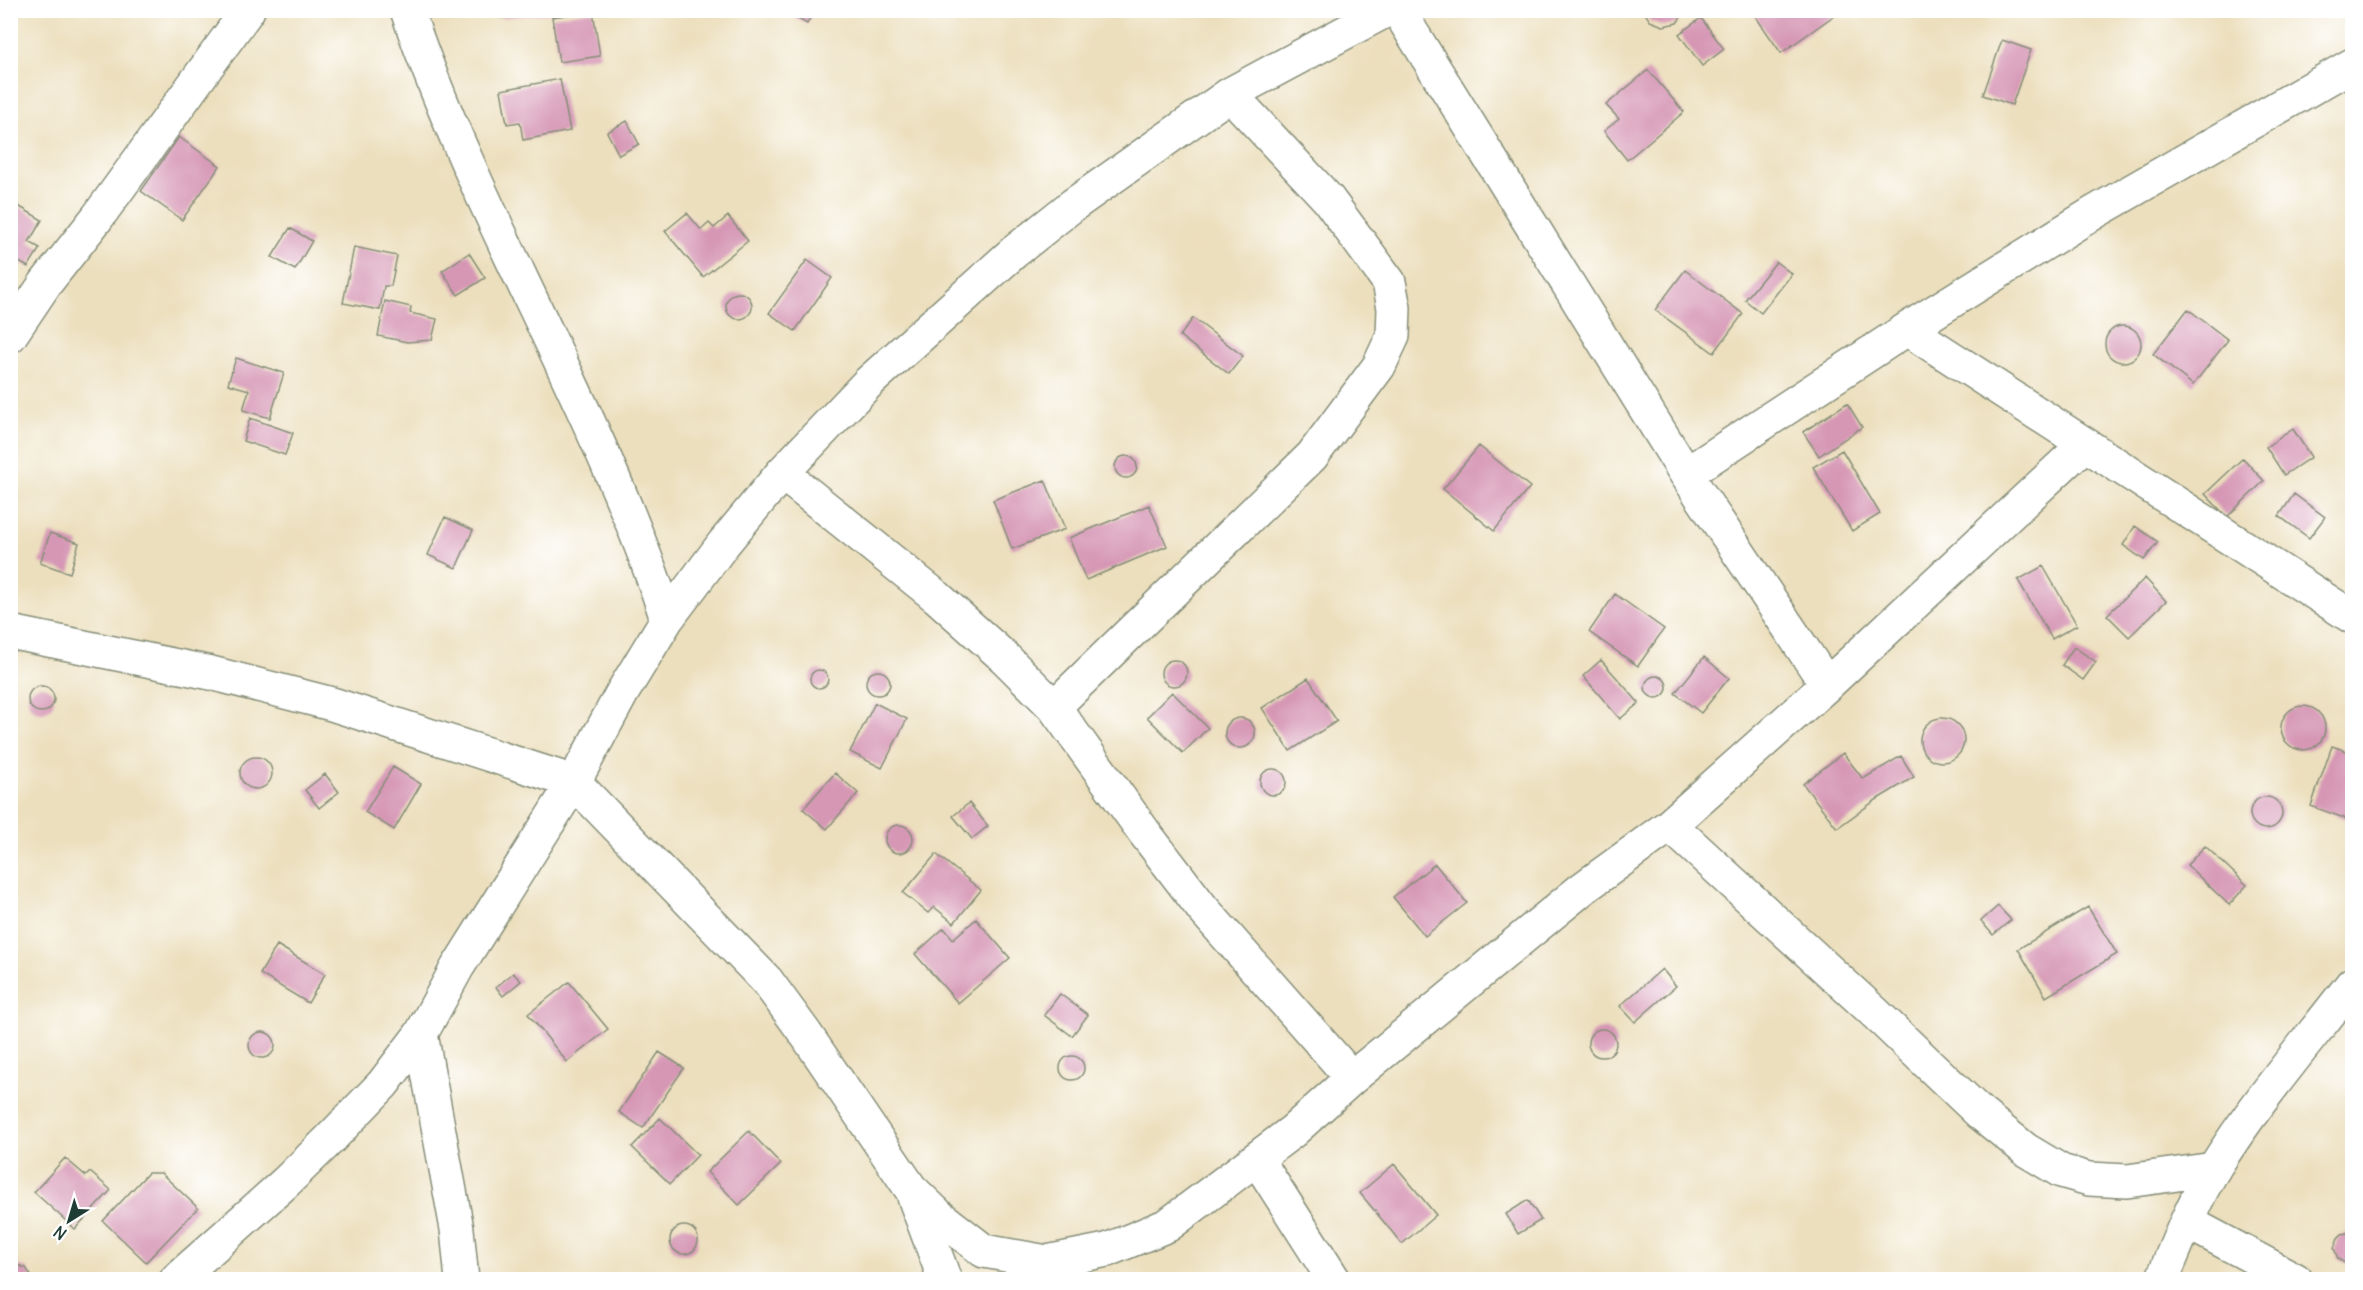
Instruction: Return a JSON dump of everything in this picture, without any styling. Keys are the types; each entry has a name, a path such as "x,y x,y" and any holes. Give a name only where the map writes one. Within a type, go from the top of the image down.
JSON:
{"street":[{"path":"10,336 45,284 97,218 248,10"},
{"path":"407,10 421,52 472,171 612,477 649,564 667,619"},
{"path":"176,1280 286,1182 330,1139 383,1084 421,1034 457,968 574,782 622,693 667,619 724,543 782,472 869,382 1014,252 1073,205 1230,94 1387,10"},
{"path":"1398,10 1686,474 1827,685"},
{"path":"1686,474 1907,329 2095,212 2352,65"},
{"path":"1054,707 1312,456 1379,366 1393,336 1394,308 1389,282 1328,199 1230,94"},
{"path":"1907,329 2352,617"},
{"path":"10,632 211,673 332,704 574,782 767,981 812,1042 911,1189 939,1216 984,1251 1047,1262 1107,1250 1168,1225 1293,1131 1352,1078 1582,889 1670,825 1827,685 2084,445"},
{"path":"782,472 937,597 1005,658 1054,707 1203,909 1352,1078"},
{"path":"1670,825 1874,1012 1980,1113 2026,1150 2061,1171 2089,1179 2127,1181 2214,1169"},
{"path":"2162,1280 2187,1222 2214,1169 2253,1113 2352,984"},
{"path":"421,1034 457,1229 462,1280"},
{"path":"1257,1159 1334,1280"},
{"path":"911,1189 945,1280"},
{"path":"2187,1222 2296,1280"}],"building":[{"path":"499,10 558,10 558,12 500,18"},
{"path":"782,10 814,10 807,24"},
{"path":"1643,10 1686,10 1677,23 1663,26 1650,21"},
{"path":"1751,10 1842,10 1781,53"},
{"path":"593,11 600,56 559,62 552,17"},
{"path":"1701,18 1724,49 1702,66 1679,34"},
{"path":"2002,40 2031,50 2012,105 1983,95"},
{"path":"1648,70 1684,112 1627,160 1604,131 1619,119 1606,105"},
{"path":"560,79 570,131 523,140 520,122 507,124 501,90"},
{"path":"627,121 639,144 619,155 607,132"},
{"path":"179,137 220,166 182,220 141,191"},
{"path":"10,201 42,220 29,242 40,248 28,267 10,257"},
{"path":"687,213 701,230 709,223 714,228 728,216 748,241 703,277 665,231"},
{"path":"290,228 312,241 295,270 272,257"},
{"path":"354,247 397,256 391,286 384,286 380,310 343,303"},
{"path":"469,253 485,278 458,295 442,271"},
{"path":"807,260 832,278 795,331 769,313"},
{"path":"1776,262 1792,274 1761,313 1745,300"},
{"path":"1685,270 1743,314 1714,353 1655,310"},
{"path":"739,293 748,297 752,306 748,315 739,319 730,315 726,306 730,297"},
{"path":"385,301 411,307 410,313 437,319 432,340 407,342 378,336"},
{"path":"2188,309 2228,340 2193,385 2153,354"},
{"path":"1193,318 1243,356 1229,374 1180,336"},
{"path":"2123,326 2136,331 2141,344 2136,357 2123,362 2110,357 2105,344 2110,331"},
{"path":"236,358 284,373 270,418 243,410 249,390 228,384"},
{"path":"1847,403 1862,427 1819,456 1803,432"},
{"path":"250,418 293,433 285,455 243,441"},
{"path":"2293,429 2311,457 2284,475 2266,447"},
{"path":"1479,446 1530,487 1494,531 1443,489"},
{"path":"1842,450 1880,514 1852,531 1813,467"},
{"path":"1126,456 1134,459 1137,467 1134,475 1126,478 1118,475 1115,467 1118,459"},
{"path":"2243,458 2264,481 2227,517 2205,494"},
{"path":"1045,480 1065,529 1012,549 993,500"},
{"path":"2294,494 2325,517 2309,538 2279,516"},
{"path":"1149,505 1167,546 1086,580 1069,538"},
{"path":"445,517 473,530 456,568 428,555"},
{"path":"2135,526 2158,542 2144,560 2123,545"},
{"path":"50,533 79,543 70,573 40,563"},
{"path":"2043,566 2077,625 2052,639 2018,580"},
{"path":"2145,578 2166,601 2129,637 2107,615"},
{"path":"1615,594 1664,629 1638,666 1589,632"},
{"path":"2074,647 2096,662 2083,680 2062,665"},
{"path":"1704,657 1729,678 1701,713 1675,693"},
{"path":"1174,660 1183,664 1187,673 1183,682 1174,686 1165,682 1161,673 1165,664"},
{"path":"1601,660 1639,703 1620,719 1583,676"},
{"path":"819,670 825,673 828,679 825,685 819,688 813,685 810,679 813,673"},
{"path":"878,671 887,674 890,683 887,692 878,695 869,692 866,683 869,674"},
{"path":"1656,676 1664,679 1667,687 1664,695 1656,698 1648,695 1645,687 1648,679"},
{"path":"1308,678 1337,721 1290,751 1262,708"},
{"path":"41,686 50,690 54,699 50,708 41,712 32,708 28,699 32,690"},
{"path":"1172,692 1208,728 1183,753 1147,717"},
{"path":"875,703 907,719 882,768 850,752"},
{"path":"2303,706 2319,712 2325,728 2319,744 2303,750 2287,744 2281,728 2287,712"},
{"path":"1240,718 1251,722 1255,733 1251,744 1240,748 1229,744 1225,733 1229,722"},
{"path":"1942,718 1951,719 1958,724 1963,731 1963,749 1958,756 1951,761 1942,762 1933,761 1926,756 1921,749 1920,740 1921,731 1926,724 1933,719"},
{"path":"2332,746 2352,753 2352,821 2311,806"},
{"path":"1843,753 1863,779 1901,756 1914,777 1876,800 1837,828 1803,784"},
{"path":"256,757 267,762 272,773 267,784 256,789 245,784 240,773 245,762"},
{"path":"393,767 421,784 394,830 365,812"},
{"path":"1273,769 1282,773 1286,782 1282,791 1273,795 1264,791 1260,782 1264,773"},
{"path":"835,773 858,793 827,829 803,809"},
{"path":"325,774 339,792 319,808 305,790"},
{"path":"2266,797 2277,802 2282,813 2277,824 2266,829 2255,824 2250,813 2255,802"},
{"path":"969,803 988,826 972,839 953,816"},
{"path":"899,825 909,829 913,839 909,849 899,853 889,849 885,839 889,829"},
{"path":"2205,846 2247,885 2229,905 2187,865"},
{"path":"936,854 981,890 954,923 934,907 928,913 903,893"},
{"path":"1435,864 1467,903 1425,936 1393,897"},
{"path":"1998,906 2011,920 1993,935 1981,921"},
{"path":"2088,907 2117,954 2046,997 2018,949"},
{"path":"976,919 1010,958 958,1003 915,954 944,928 953,939"},
{"path":"277,945 325,974 308,1003 260,974"},
{"path":"1662,969 1676,986 1635,1022 1620,1006"},
{"path":"513,973 521,981 503,996 496,987"},
{"path":"569,982 608,1029 567,1062 528,1014"},
{"path":"1060,994 1088,1015 1072,1036 1044,1015"},
{"path":"1602,1029 1612,1033 1616,1043 1612,1053 1602,1057 1592,1053 1588,1043 1592,1033"},
{"path":"262,1032 271,1036 275,1045 271,1054 262,1058 253,1054 249,1045 253,1036"},
{"path":"659,1052 684,1068 643,1128 619,1112"},
{"path":"1072,1056 1077,1057 1083,1063 1083,1073 1077,1079 1072,1080 1067,1079 1061,1073 1060,1068 1061,1063 1067,1057"},
{"path":"660,1118 698,1155 670,1184 632,1147"},
{"path":"749,1131 781,1164 739,1205 707,1172"},
{"path":"65,1158 86,1176 90,1172 111,1190 75,1229 34,1192"},
{"path":"1394,1164 1436,1215 1402,1244 1360,1193"},
{"path":"148,1173 161,1173 198,1208 146,1262 103,1221"},
{"path":"1528,1200 1541,1220 1518,1234 1506,1214"},
{"path":"684,1226 694,1230 698,1240 694,1250 684,1254 674,1250 670,1240 674,1230"},
{"path":"2352,1232 2352,1265 2348,1265 2338,1259 2334,1248 2342,1234"},
{"path":"10,1265 26,1268 34,1280 10,1280"}]}
